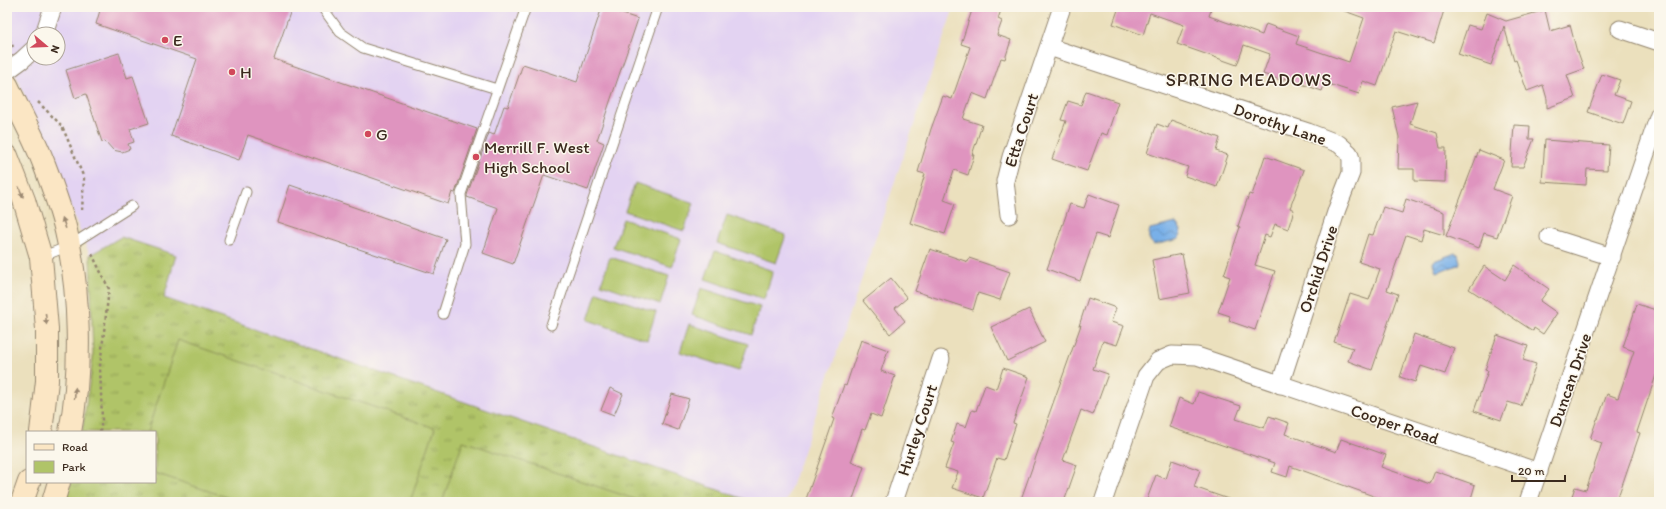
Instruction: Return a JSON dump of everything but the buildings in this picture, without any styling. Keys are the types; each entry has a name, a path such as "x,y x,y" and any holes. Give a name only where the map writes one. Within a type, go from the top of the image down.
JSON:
{"street":[{"path":"47,26 53,7"},
{"name":"Etta Court","path":"1009,215 1005,180 1062,7"},
{"path":"1620,29 1659,42"},
{"name":"Dorothy Lane","path":"1049,47 1308,132 1339,144 1349,153"},
{"path":"7,71 26,56"},
{"path":"7,85 44,164 66,229 74,274 78,344 73,414 70,431"},
{"name":"Duncan Drive","path":"1528,502 1659,115"},
{"name":"Orchid Drive","path":"1280,385 1337,209 1351,173 1351,159 1349,153"},
{"path":"7,156 24,200 41,257 47,329 47,381 40,431"},
{"path":"1549,237 1612,257"},
{"name":"Cooper Road","path":"1104,502 1146,376 1158,361 1172,355 1197,356 1539,472"},
{"name":"Hurley Court","path":"894,502 941,359"},
{"path":"22,502 28,483"},
{"path":"53,502 59,483"}],"lane":[{"path":"322,7 340,32 363,48 497,89"},
{"path":"443,314 465,244 461,194 526,7"},
{"path":"551,326 658,7"},
{"path":"229,240 246,192"},
{"path":"41,257 69,246 132,206"}],"shaded area":[{"name":"Merrill F. West High School","path":"7,7 954,7 786,502 71,502 66,500 71,483 156,483 156,431 82,431 93,358 90,255 7,53"}],"green space":[{"path":"635,183 694,203 684,231 625,211"},
{"path":"727,215 786,235 776,263 717,243"},
{"path":"623,219 681,239 672,267 613,247"},
{"path":"121,237 176,255 164,298 753,502 71,502 66,500 71,483 156,483 156,431 82,431 93,358 90,255"},
{"path":"715,251 773,271 764,299 705,279"},
{"path":"610,257 669,276 660,304 601,284"},
{"path":"701,288 760,307 751,335 692,315"},
{"path":"597,292 656,312 647,340 588,320"},
{"path":"689,324 748,344 739,371 680,352"},
{"path":"178,340 435,428 410,502 241,502 156,473 156,431 147,431"},
{"path":"463,441 643,502 442,502"}],"water":[{"path":"1176,223 1181,230 1179,239 1154,245 1151,242 1149,236 1150,229"},
{"path":"1455,253 1458,254 1460,262 1459,265 1436,272 1433,263 1434,261"}],"place":[{"name":"E","path":"165,40"},
{"name":"H","path":"232,72"},
{"name":"G","path":"368,134"},
{"name":"Merrill F. West High School","path":"476,157"}],"district":[{"name":"SPRING MEADOWS","path":"1249,80"}]}
